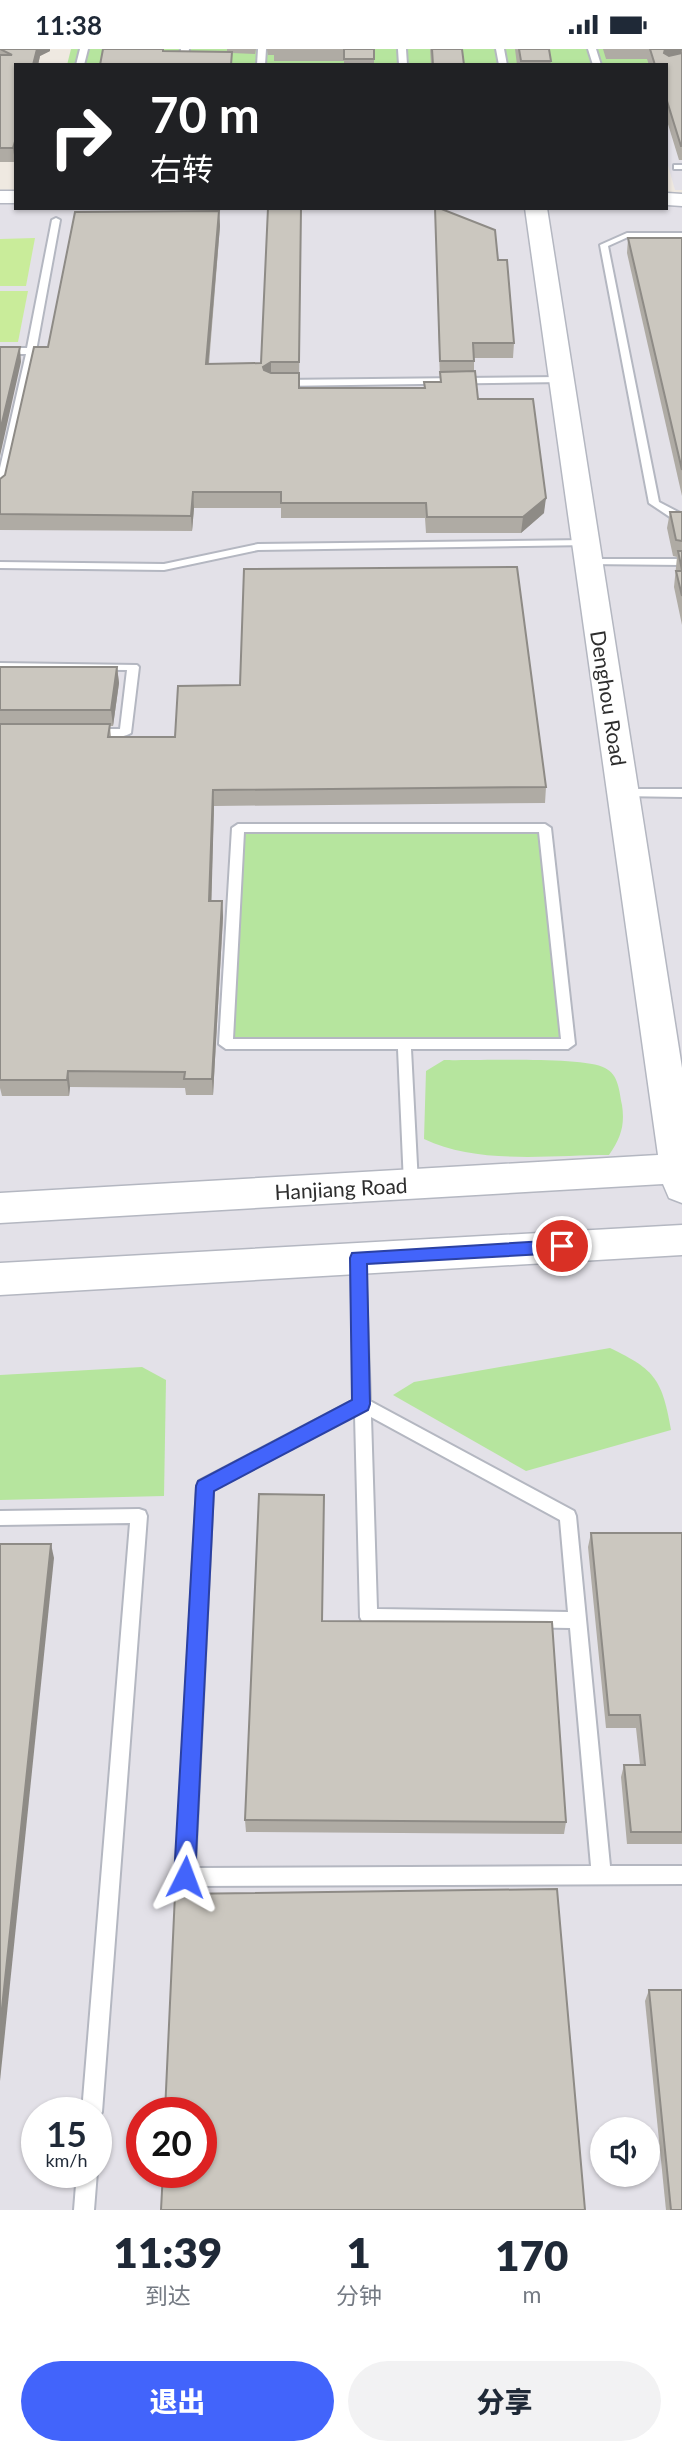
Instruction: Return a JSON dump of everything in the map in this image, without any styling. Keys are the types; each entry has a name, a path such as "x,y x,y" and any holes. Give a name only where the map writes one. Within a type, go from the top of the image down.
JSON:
{"main road":[{"name":"Hanjiang Road","path":"0,1208 411,1184 681,1175"},
{"path":"0,1279 682,1240"}],"street":[{"name":"Denghou Road","path":"536,210 681,1175"}],"lane":[{"path":"0,490 31,351 56,220"},
{"path":"682,235 627,235 604,245 654,503 682,517"},
{"path":"0,351 31,351"},
{"path":"271,383 562,380"},
{"path":"0,565 164,567 258,547 587,552 682,562"},
{"path":"0,666 133,667 125,733 83,733"},
{"path":"623,793 682,793"},
{"path":"238,828 545,828 568,1044 404,1044 226,1044 238,828"},
{"path":"404,1044 411,1184"},
{"path":"358,1258 369,1617 576,1620"},
{"path":"361,1404 568,1517 601,1875"},
{"path":"361,1404 205,1486 185,1877 682,1875"},
{"path":"0,1518 139,1516 93,2097"},
{"path":"85,2210 87,2188"}],"shaded area":[{"path":"682,62 682,190 675,190 668,166 668,65"},
{"path":"0,197 14,197 14,210 668,210 668,199 682,200 682,2210 0,2210"}],"green space":[{"path":"71,49 682,51 682,58 658,63 68,63"},
{"path":"35,238 26,286 0,286 0,239"},
{"path":"0,291 28,291 18,342 0,342"},
{"path":"238,828 545,828 568,1044 226,1044"},
{"path":"444,1060 553,1060 593,1064 605,1068 616,1079 622,1105 623,1119 617,1143 609,1155 515,1157 468,1152 424,1139 426,1071"},
{"path":"610,1348 638,1363 654,1379 664,1399 671,1430 526,1471 393,1395 414,1382"},
{"path":"142,1367 166,1380 164,1496 0,1500 0,1375"}],"building":[{"path":"0,49 37,49 34,63 14,63 14,145 13,148 0,148 0,55 12,55"},
{"path":"103,49 232,52 231,63 100,63"},
{"path":"344,49 374,49 374,59 344,59"},
{"path":"432,49 462,49 464,63 433,63"},
{"path":"519,49 549,49 551,61 521,61"},
{"path":"650,49 665,49 664,53 669,56 682,53 682,146 668,104 668,63 654,63"},
{"path":"268,210 301,210 299,362 271,362 263,367 264,370 271,373 299,373 299,388 425,388 424,382 441,382 440,372 475,371 478,399 533,399 546,498 523,517 427,517 426,503 281,503 281,492 193,492 191,516 0,514 0,479 5,475 34,347 48,347 75,212 219,211 206,364 261,363"},
{"path":"435,210 444,210 495,230 498,260 507,260 514,343 473,343 474,361 440,361"},
{"path":"628,238 682,238 682,470"},
{"path":"0,347 20,347 0,431"},
{"path":"670,512 682,512 682,541 676,540"},
{"path":"678,551 682,551 682,570"},
{"path":"517,567 546,787 213,790 209,901 222,901 212,1079 184,1079 185,1072 68,1071 67,1080 0,1080 0,724 110,724 108,737 175,737 178,686 240,685 244,569"},
{"path":"676,571 682,571 682,596"},
{"path":"0,667 117,667 111,710 0,710"},
{"path":"259,1494 324,1495 322,1621 552,1622 566,1822 245,1820"},
{"path":"591,1533 682,1533 682,1832 631,1832 624,1765 645,1765 640,1715 609,1715"},
{"path":"0,1544 51,1544 0,2027"},
{"path":"557,1889 585,2210 161,2210 162,2188 217,2188 217,2097 166,2097 175,1894"},
{"path":"649,1990 682,1990 682,2210 671,2210"}],"route":[{"path":"185,1877 205,1486 361,1404 358,1258 562,1246"}]}
